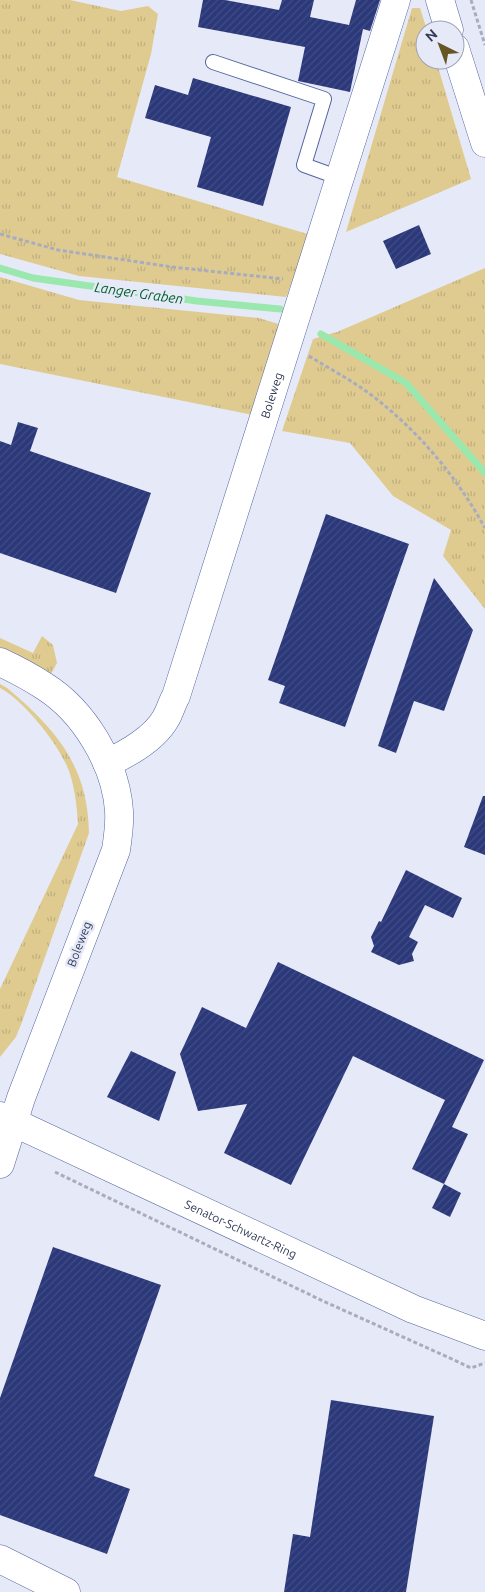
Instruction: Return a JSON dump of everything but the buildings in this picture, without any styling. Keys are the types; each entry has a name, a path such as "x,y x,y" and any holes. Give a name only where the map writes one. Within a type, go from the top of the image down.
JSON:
{"street":[{"name":"Boleweg","path":"107,763 120,757 147,738 166,720 185,670 396,0"},
{"path":"440,0 446,20"},
{"path":"462,70 485,143"},
{"name":"Boleweg","path":"0,662 46,686 76,713 107,763 115,784 119,811 116,850 21,1098 7,1120 0,1164"},
{"name":"Senator-Schwartz-Ring","path":"7,1120 413,1309 485,1336"},
{"path":"0,1559 66,1592"}],"lane":[{"path":"214,62 324,98 304,165 340,178"}],"path":[{"path":"471,0 485,46"},
{"path":"0,234 58,250 143,263 308,280"},
{"path":"288,344 372,395 400,418 449,471 485,528"},
{"path":"47,1168 323,1301 471,1368 485,1363"}],"green space":[{"path":"0,0 70,0 121,11 148,6 158,14 151,54 117,177 311,235 286,297 79,276 0,254"},
{"path":"412,8 420,8 424,20 415,20 415,70 439,70 471,179 346,232"},
{"path":"485,268 485,609 443,556 451,530 393,496 350,443 282,431 313,339 337,332"},
{"path":"0,277 79,300 259,318 285,326 253,415 0,364"},
{"path":"42,636 53,645 57,663 51,674 0,647 0,638 33,653"},
{"path":"0,684 25,703 54,734 66,751 76,768 83,788 89,833 22,1022 16,1037 0,1057 0,989 78,824 76,799 66,763 51,739 31,714 10,694 0,688"}],"waterway":[{"name":"Langer Graben","path":"0,268 33,278 197,301 280,309"},
{"name":"Langer Graben","path":"321,334 406,383 485,473"}]}
